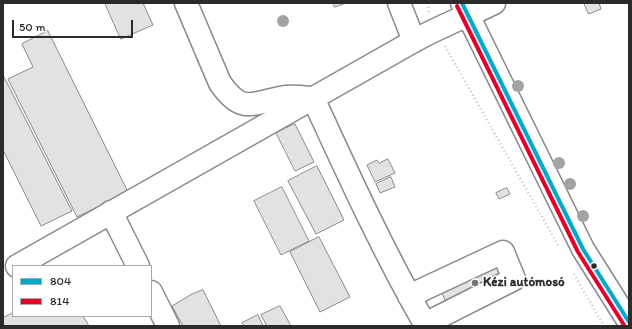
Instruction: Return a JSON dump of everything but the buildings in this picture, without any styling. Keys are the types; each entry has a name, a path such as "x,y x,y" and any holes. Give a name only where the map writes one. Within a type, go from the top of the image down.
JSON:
{"main road":[{"path":"186,3 220,83 235,101 246,104 257,104 286,97 313,98"},
{"path":"399,3 414,41"},
{"path":"19,265 436,29 465,10 494,3"},
{"path":"465,10 583,249 629,322"},
{"path":"313,98 366,211 409,296"},
{"path":"111,212 138,265"},
{"path":"3,274 12,269"},
{"path":"152,294 168,326"}],"path":[{"path":"436,29 561,250"},
{"path":"572,271 604,326"}],"transit line":[{"name":"804","path":"462,3 583,249 629,322"},
{"name":"814","path":"457,6 578,252 624,325"}],"place":[{"name":"Kézi autómosó","path":"475,283"}]}
